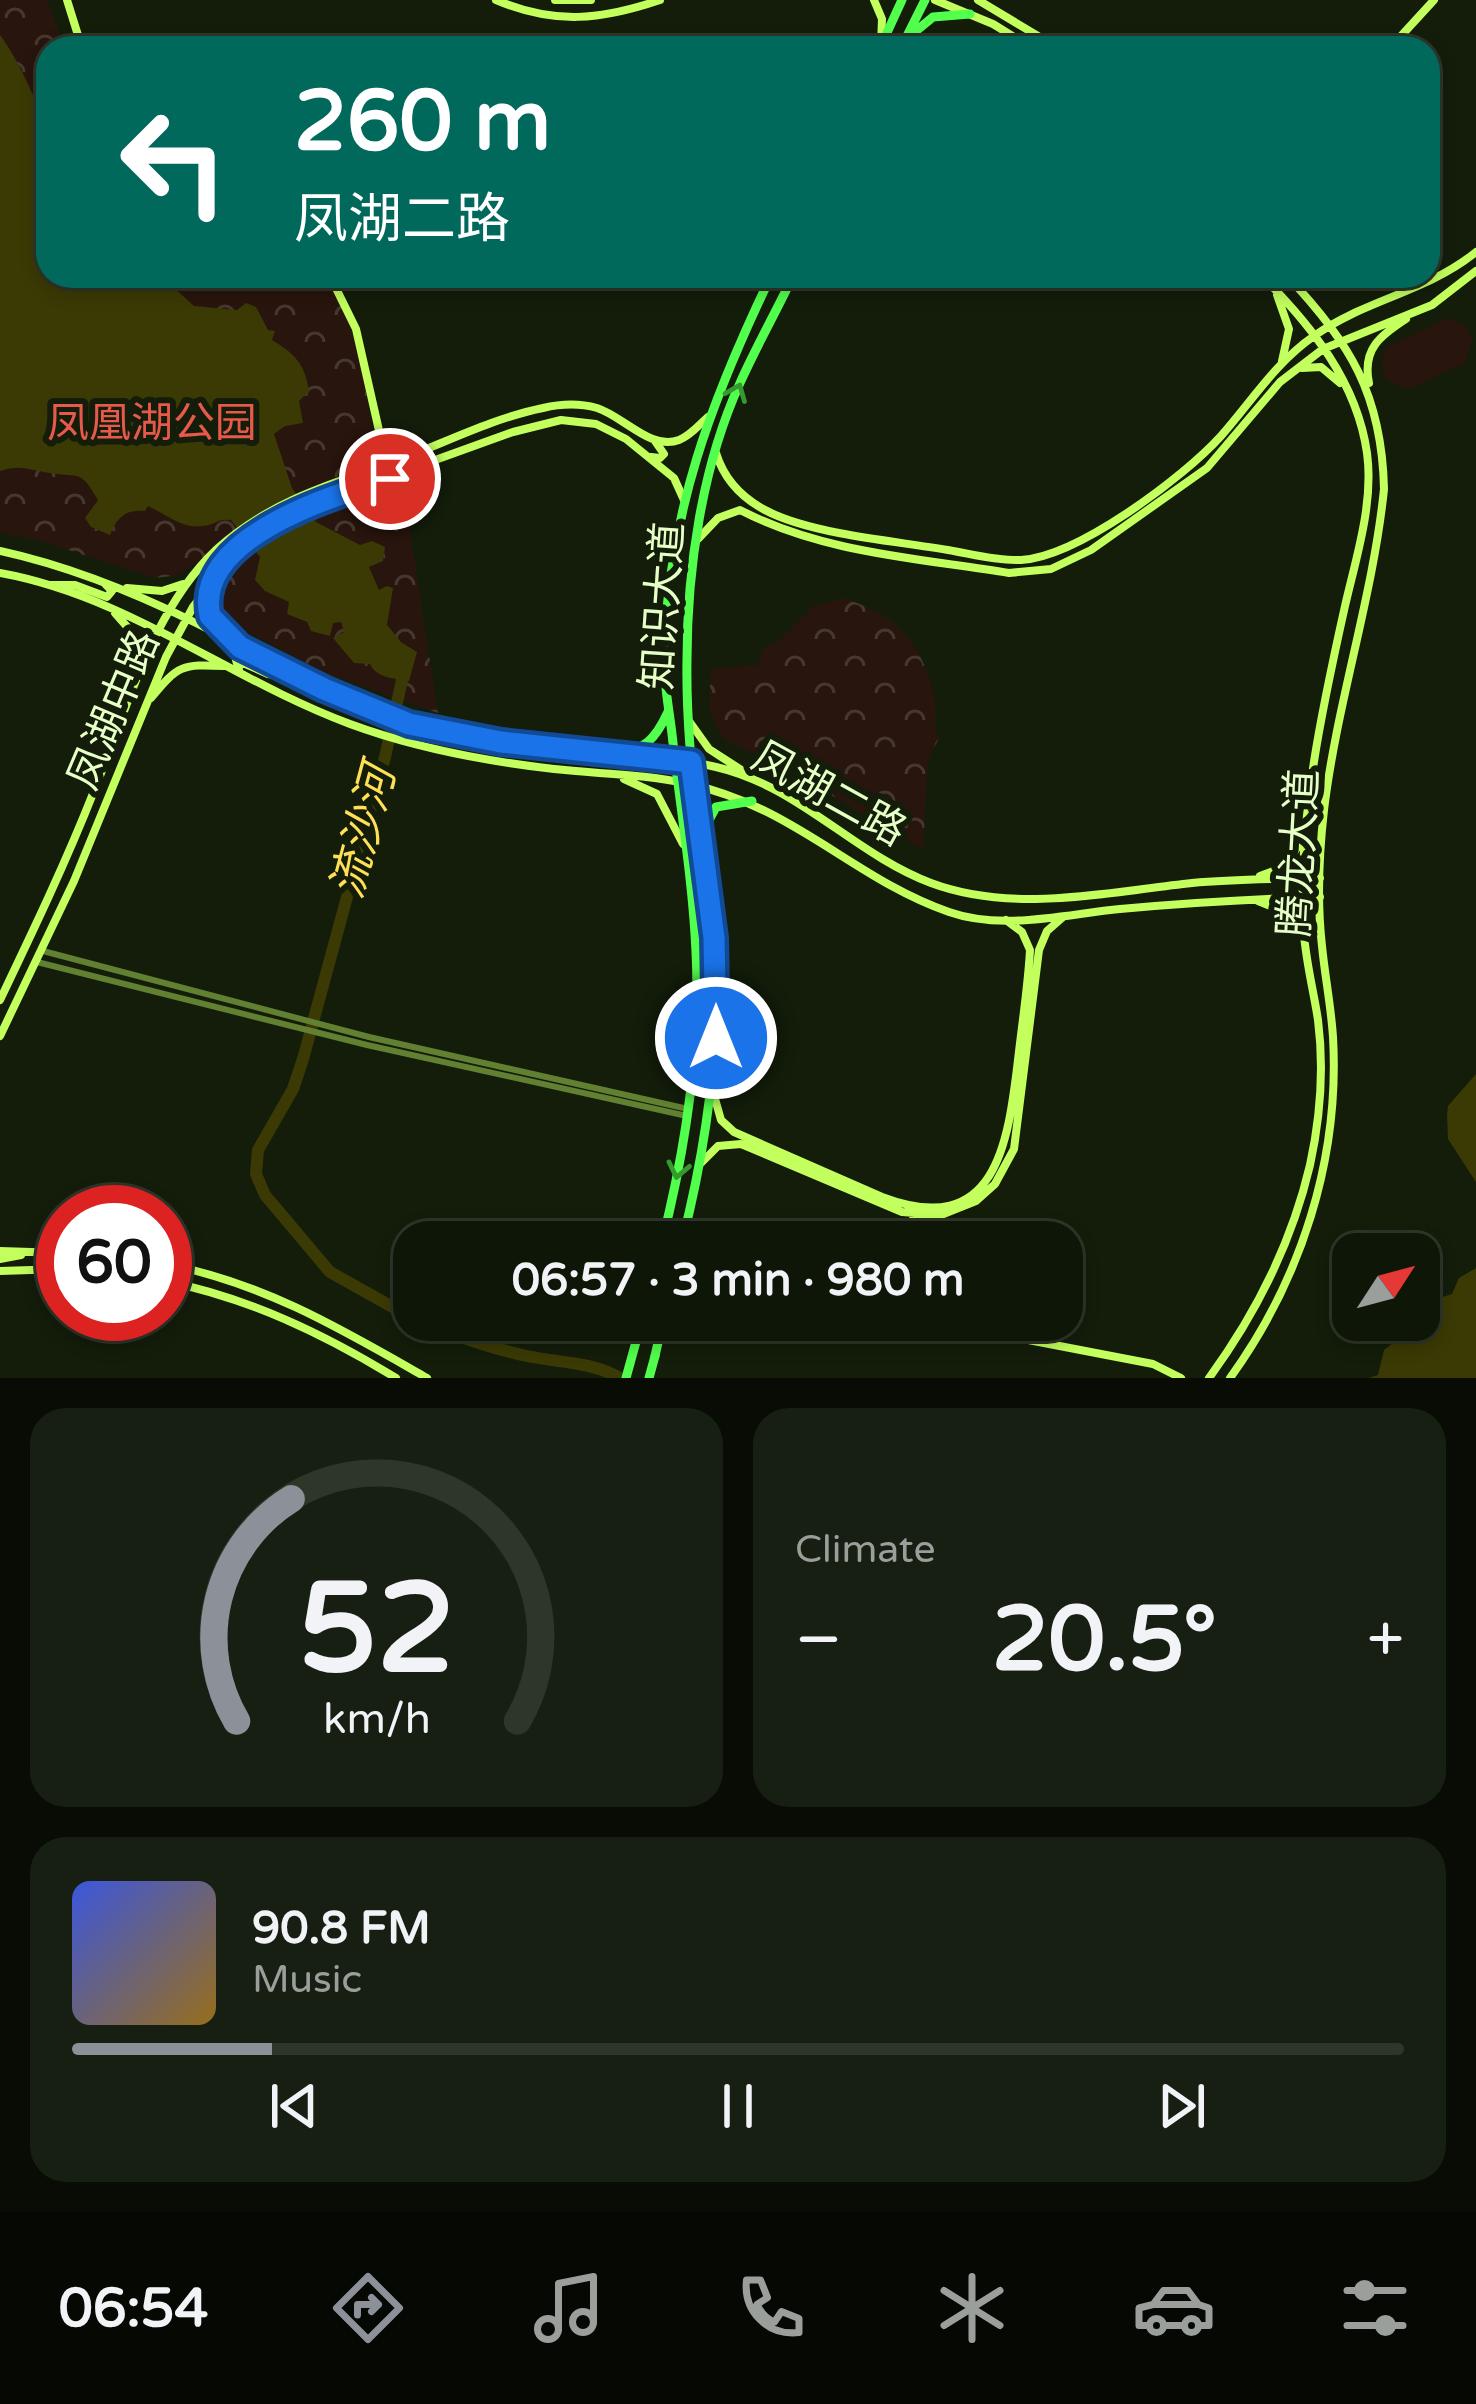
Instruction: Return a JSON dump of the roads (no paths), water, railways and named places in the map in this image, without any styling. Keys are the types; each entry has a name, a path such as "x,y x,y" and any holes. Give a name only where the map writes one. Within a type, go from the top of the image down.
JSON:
{"main road":[{"path":"885,36 902,0"},
{"path":"907,36 925,0"},
{"path":"912,36 934,17 970,14"},
{"name":"知识大道","path":"666,1221 688,1113 697,999 696,950 664,677 667,618 684,500 708,417 766,288"},
{"name":"知识大道","path":"687,1221 712,1085 716,962 689,720 687,660 697,540 716,453 739,383 787,288"},
{"path":"614,754 634,752 651,742 668,712"},
{"path":"700,838 716,807 752,801"},
{"path":"626,1378 636,1341"},
{"path":"649,1378 658,1341"}],"street":[{"path":"67,0 78,36"},
{"path":"496,0 559,19 590,19 661,0"},
{"path":"554,0 591,0"},
{"path":"874,0 882,19 881,36"},
{"path":"935,0 1012,36"},
{"path":"979,0 1040,36"},
{"path":"1401,36 1434,0"},
{"path":"993,24 1000,10"},
{"path":"1440,277 1476,252"},
{"path":"1280,382 1305,366 1321,367 1336,377 1353,402 1371,396 1366,371 1378,338 1476,271"},
{"path":"336,288 356,328 390,479"},
{"path":"1274,288 1289,329 1282,361"},
{"name":"腾龙大道","path":"1209,1378 1265,1288 1305,1185 1315,1136 1318,1023 1306,956 1302,878 1317,739 1365,507 1367,456 1353,402 1315,335 1274,288"},
{"name":"腾龙大道","path":"1229,1378 1285,1285 1323,1173 1334,1065 1320,897 1323,814 1382,508 1383,462 1371,396 1342,340 1298,288"},
{"path":"716,453 727,481 744,497 790,520 1004,559 1046,556 1082,540 1186,468 1221,436 1282,361 1315,335 1420,288"},
{"path":"744,497 736,499 740,510 781,531 834,545 1009,573 1051,569 1090,550 1196,476 1221,454 1280,382 1323,349 1423,309"},
{"path":"1262,384 1273,392"},
{"name":"凤湖中路","path":"0,1000 80,828 160,631 201,567 226,542 256,520 333,481 557,405 596,408 654,440"},
{"path":"654,440 679,441 708,417"},
{"name":"凤湖中路","path":"0,1036 43,951 175,638 236,551 290,514 338,494 513,432 561,420 596,424 651,457 674,478 684,500"},
{"path":"651,457 664,454 654,440"},
{"path":"697,540 718,518 740,510"},
{"name":"凤湖二路","path":"0,551 113,585 303,679 409,724 501,742 691,762 749,775 910,873 971,895 1052,898 1249,879 1320,878"},
{"path":"113,585 162,591 184,584 201,567"},
{"path":"218,572 208,610 240,647"},
{"name":"凤湖二路","path":"0,573 110,609 244,675 404,742 499,761 676,781 752,801 914,897 970,918 1005,920 1320,897"},
{"path":"44,585 75,585 111,595 100,581"},
{"path":"110,609 137,638 140,654 133,690"},
{"path":"244,675 234,664 236,660 268,674 303,679"},
{"path":"128,703 145,706 178,669 197,664 232,666"},
{"path":"689,720 709,749 749,775"},
{"path":"614,754 611,775 657,794 684,845"},
{"path":"752,801 762,781"},
{"path":"1308,813 1323,814"},
{"path":"1249,879 1285,866 1306,835"},
{"path":"1250,899 1273,905 1289,917 1306,956"},
{"path":"700,1165 718,1146 742,1144 874,1204 914,1215 941,1215 966,1207 995,1184 1009,1163 1017,1136 1039,950 1047,931 1064,916"},
{"path":"712,1085 722,1120 734,1132 882,1197 932,1208 972,1193 999,1163 1010,1126 1030,950 1022,932 1005,920"},
{"path":"43,951 286,1021"},
{"path":"38,962 688,1113"},
{"path":"1309,979 1326,976"},
{"path":"912,1221 914,1215"},
{"path":"0,1255 36,1252"},
{"path":"0,1270 36,1269"},
{"path":"192,1271 287,1302 362,1338 427,1378"},
{"path":"192,1289 272,1313 396,1378"},
{"path":"1034,1341 1153,1364 1181,1378"}],"waterway":[{"name":"流沙河","path":"393,1307 330,1272 265,1195 256,1174 258,1150 293,1089 303,1059 385,757 402,680 400,666"},
{"name":"流沙河","path":"475,1341 586,1365 620,1378"}],"park label":[{"name":"凤凰湖公园","path":"152,423"}]}
